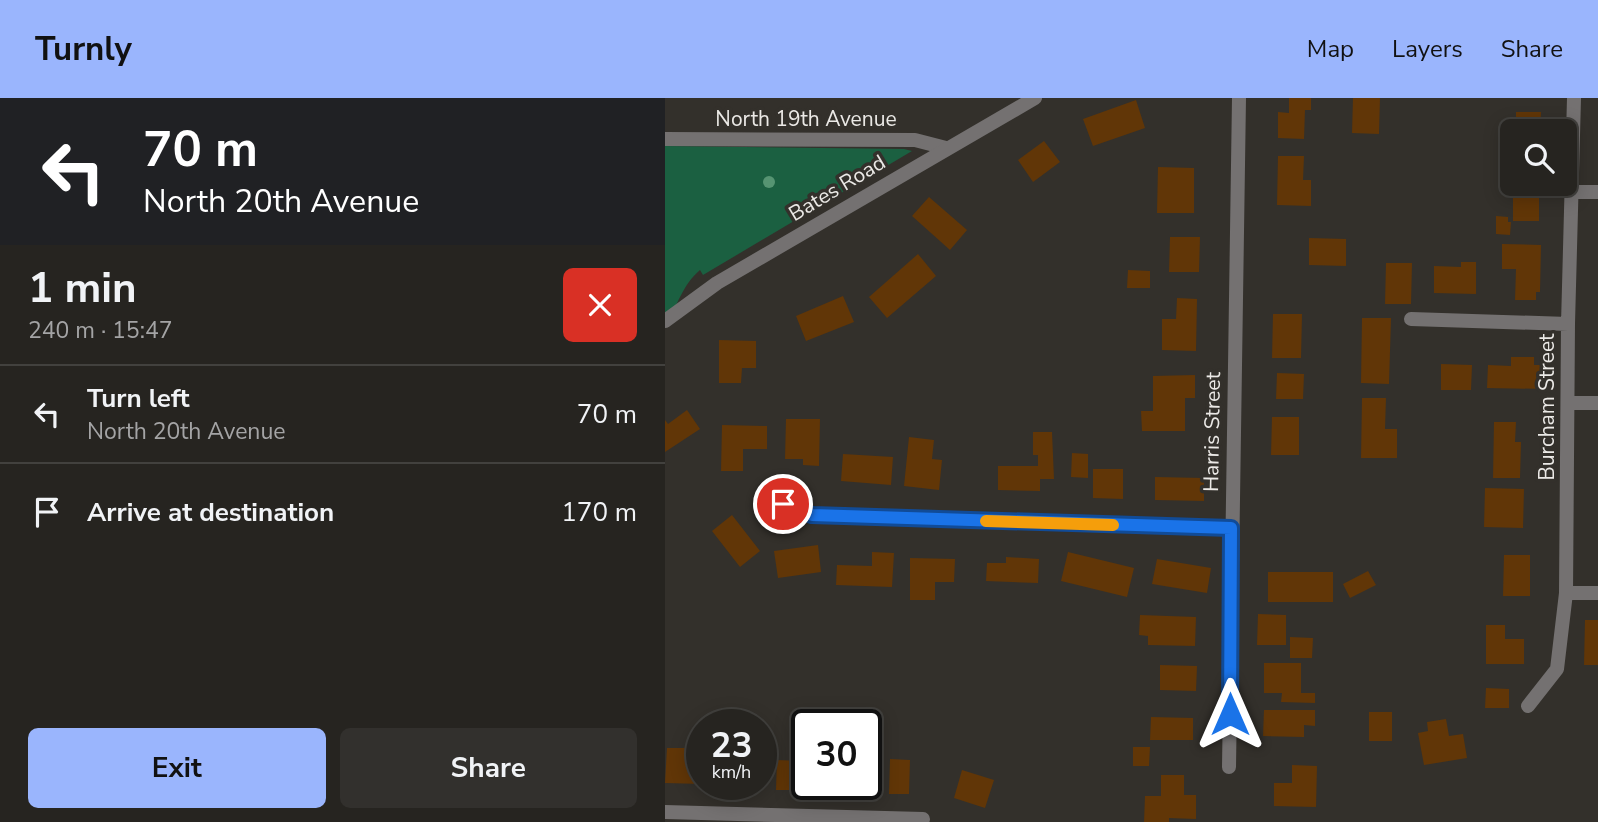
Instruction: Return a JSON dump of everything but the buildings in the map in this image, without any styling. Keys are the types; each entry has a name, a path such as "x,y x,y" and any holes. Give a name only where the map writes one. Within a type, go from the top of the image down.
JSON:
{"street":[{"name":"Bates Road","path":"665,321 717,284 1035,98"},
{"name":"Harris Street","path":"1229,767 1239,98"},
{"name":"Burcham Street","path":"1573,119 1574,98"},
{"name":"North 19th Avenue","path":"665,139 915,140 946,148"},
{"path":"1577,191 1598,192"},
{"name":"Burcham Street","path":"1528,706 1557,669 1566,593 1571,196"},
{"path":"1411,319 1568,324"},
{"path":"1569,403 1598,403"},
{"path":"783,504 812,515 1231,528"},
{"path":"1566,593 1598,593"},
{"path":"665,813 923,819"}],"green space":[{"path":"665,146 912,151 703,275 700,270 684,289 665,325"}],"slow traffic":[{"path":"986,521 1113,525"}],"route":[{"path":"783,504 812,515 1231,528 1230,714"}]}
